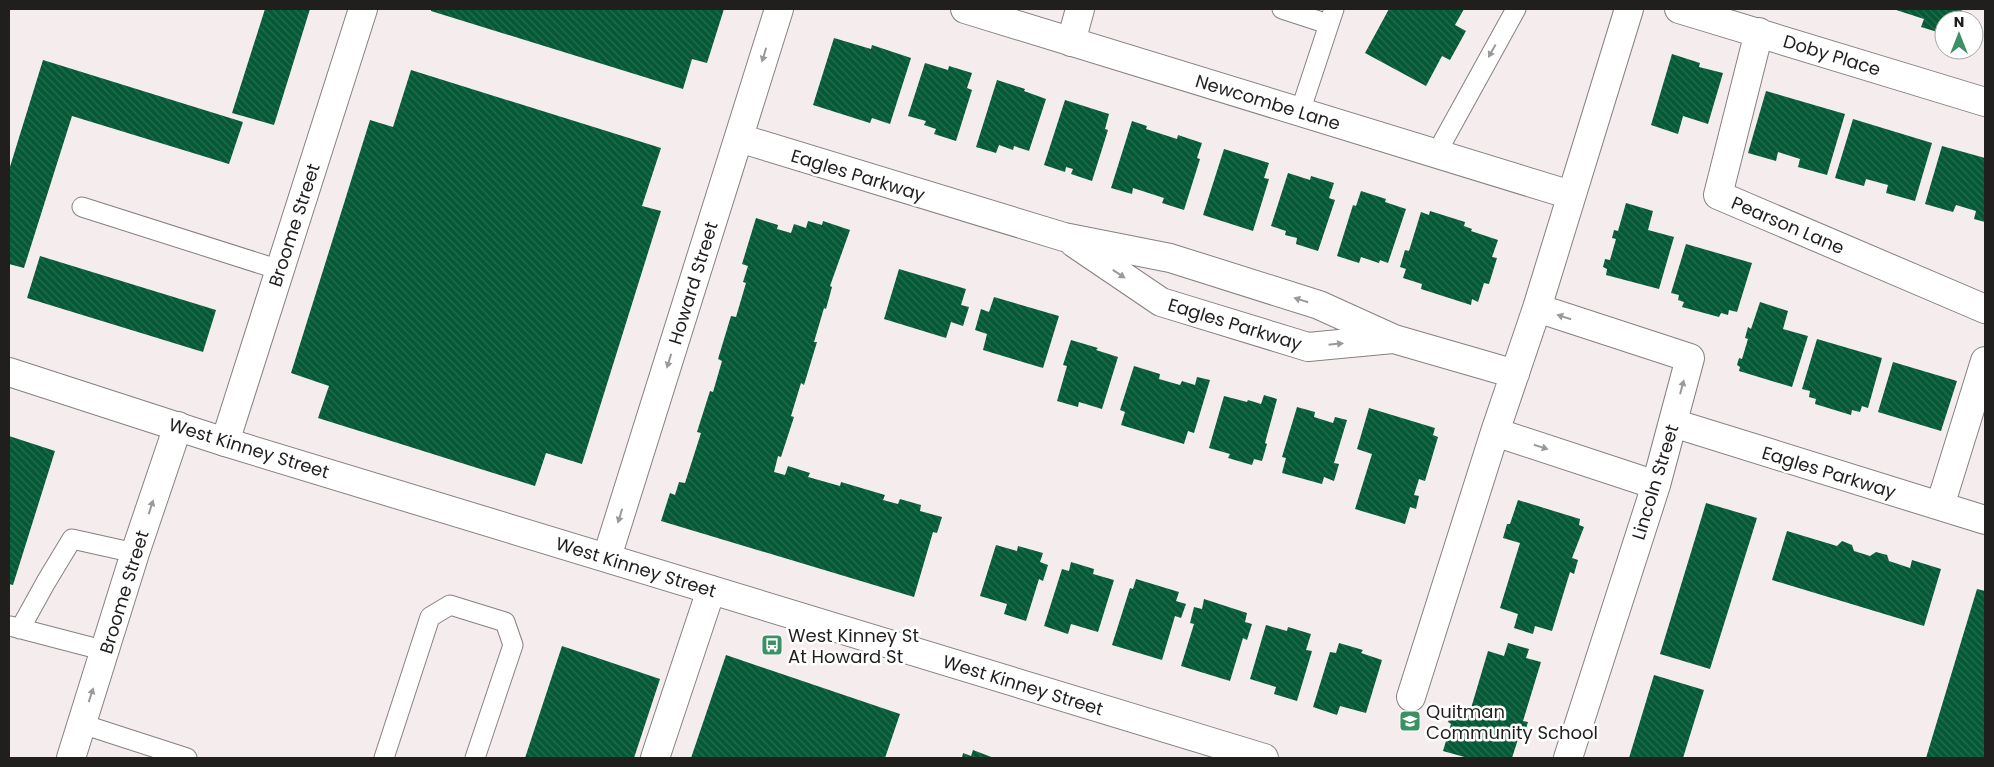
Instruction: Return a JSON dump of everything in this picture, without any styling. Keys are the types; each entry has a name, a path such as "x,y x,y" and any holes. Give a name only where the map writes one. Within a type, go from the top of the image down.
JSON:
{"street":[{"name":"Broome Street","path":"225,442 363,9"},
{"name":"Howard Street","path":"608,557 779,9"},
{"name":"Newcombe Lane","path":"965,9 1571,196"},
{"path":"1071,42 1080,9"},
{"path":"1411,697 1495,432 1537,308 1629,9"},
{"name":"Doby Place","path":"1679,9 1985,102"},
{"name":"Pearson Lane","path":"1759,32 1718,196 1985,309"},
{"name":"Eagles Parkway","path":"739,138 1064,237 1170,258 1319,305 1394,339 1515,374"},
{"name":"Eagles Parkway","path":"1064,237 1161,302 1170,305 1308,347 1394,339"},
{"name":"Lincoln Street","path":"1537,308 1690,358 1656,485 1568,758"},
{"path":"1940,506 1985,361"},
{"name":"West Kinney Street","path":"9,372 225,442 1264,758"},
{"name":"Eagles Parkway","path":"1673,423 1985,520"},
{"name":"Broome Street","path":"71,758 135,554 178,426"},
{"path":"1495,432 1656,485"},
{"path":"655,758 711,590"}],"lane":[{"path":"1282,9 1331,17 1300,112"},
{"path":"1436,154 1516,9"},
{"path":"82,206 280,270"},
{"path":"106,651 14,628 46,582 72,539 135,554"},
{"path":"384,758 430,617 450,605 506,622 513,645 475,758"},
{"path":"82,724 187,758"}],"building":[{"path":"265,9 310,9 274,125 232,113"},
{"path":"431,9 724,9 707,63 692,59 683,89 431,11"},
{"path":"1389,9 1464,9 1455,25 1466,31 1450,60 1442,56 1426,86 1365,53"},
{"path":"1893,9 1962,9 1934,10 1934,31 1921,27 1924,19"},
{"path":"834,38 871,49 872,45 911,58 890,124 872,118 870,123 813,105"},
{"path":"1672,54 1700,63 1699,67 1723,73 1708,124 1683,116 1678,134 1651,125"},
{"path":"43,60 243,122 229,164 72,116 24,268 9,264 9,170"},
{"path":"925,63 948,70 949,66 972,73 967,88 972,90 956,141 934,134 936,129 924,125 926,121 908,116"},
{"path":"411,70 661,148 642,206 661,211 582,464 546,453 535,486 318,418 329,386 291,373 370,120 393,127"},
{"path":"997,80 1025,89 1024,91 1046,99 1029,151 1014,146 1013,150 999,145 996,153 976,147"},
{"path":"1766,91 1845,114 1827,175 1798,167 1800,159 1778,152 1776,161 1748,153"},
{"path":"1065,100 1109,114 1105,129 1108,130 1092,181 1071,174 1073,169 1066,167 1065,172 1044,165"},
{"path":"1853,119 1932,143 1915,201 1886,193 1888,185 1866,179 1864,186 1835,178"},
{"path":"1132,121 1147,126 1146,129 1177,139 1178,135 1202,143 1197,158 1200,159 1184,210 1162,203 1164,198 1133,188 1132,194 1111,188"},
{"path":"1942,146 1985,158 1985,222 1974,219 1976,211 1956,205 1953,212 1925,204"},
{"path":"1224,149 1269,163 1264,178 1269,179 1253,231 1203,215"},
{"path":"1288,173 1310,180 1311,176 1334,183 1329,198 1335,200 1318,251 1296,244 1297,238 1285,235 1286,231 1271,226"},
{"path":"1361,191 1386,199 1385,202 1406,209 1388,263 1380,260 1379,263 1361,257 1359,263 1337,256 1353,205 1356,206"},
{"path":"1626,203 1653,211 1648,230 1674,237 1659,289 1606,275 1607,269 1603,267 1605,259 1610,260 1616,239 1612,238 1614,230 1618,231"},
{"path":"1430,211 1465,222 1464,226 1472,229 1471,231 1498,240 1492,257 1497,258 1489,284 1484,283 1478,302 1472,299 1471,305 1421,289 1422,284 1403,278 1406,269 1400,267 1405,250 1409,251 1421,212 1429,215"},
{"path":"756,218 778,225 777,229 791,233 794,224 806,228 808,221 822,225 823,221 850,230 830,286 832,287 814,342 817,342 804,385 801,383 791,416 794,417 781,457 778,456 774,472 785,475 788,466 810,473 808,477 840,486 841,482 885,495 883,500 898,504 900,499 921,505 920,511 942,517 937,533 933,532 914,597 661,521 670,493 675,495 679,482 685,483 701,433 697,432 710,391 713,392 722,361 718,359 731,316 736,317 746,283 743,282 748,266 742,264"},
{"path":"1686,244 1752,263 1737,312 1729,310 1728,315 1721,313 1719,317 1682,307 1684,302 1678,300 1679,295 1671,293"},
{"path":"40,256 216,310 203,352 27,298"},
{"path":"899,269 966,289 961,305 969,307 963,326 951,322 946,338 884,319"},
{"path":"994,297 1059,316 1043,368 983,350 987,334 975,330 981,309 989,312"},
{"path":"1760,302 1788,311 1783,329 1808,336 1792,387 1739,371 1740,367 1737,365 1739,358 1742,359 1748,339 1745,338 1748,327 1751,329"},
{"path":"1817,339 1882,358 1868,408 1862,406 1860,412 1852,410 1851,415 1815,404 1816,399 1809,397 1810,391 1802,389"},
{"path":"1071,340 1098,348 1096,350 1118,357 1102,409 1079,402 1078,407 1057,401 1067,366 1063,365"},
{"path":"1893,362 1957,381 1941,431 1878,412"},
{"path":"1134,366 1160,374 1159,379 1180,385 1182,381 1195,385 1197,377 1210,380 1194,433 1188,431 1184,444 1121,425 1125,412 1120,410"},
{"path":"1264,395 1277,399 1262,461 1254,459 1252,465 1228,458 1230,454 1209,448 1224,396 1261,404"},
{"path":"1297,407 1315,412 1314,417 1333,423 1335,417 1347,420 1334,463 1339,464 1334,481 1324,477 1322,484 1282,473 1286,458 1282,457"},
{"path":"1369,408 1435,428 1433,435 1438,437 1425,481 1419,479 1414,495 1419,496 1416,509 1410,507 1405,524 1355,509 1372,454 1357,449"},
{"path":"9,436 55,451 13,585 9,584"},
{"path":"1518,500 1580,519 1579,525 1584,527 1572,558 1578,560 1574,574 1570,572 1552,631 1535,626 1533,634 1514,628 1518,614 1500,608 1520,543 1503,538"},
{"path":"1706,503 1757,518 1710,669 1660,654"},
{"path":"1787,531 1837,546 1842,541 1852,545 1854,551 1870,556 1876,552 1887,555 1889,561 1910,568 1912,560 1941,569 1924,626 1772,580"},
{"path":"996,545 1017,551 1018,546 1043,553 1040,562 1048,565 1043,581 1039,579 1026,621 1004,614 1007,604 980,596"},
{"path":"1071,562 1094,569 1093,574 1114,580 1098,632 1071,624 1068,634 1044,626 1062,569 1069,571"},
{"path":"1136,579 1179,592 1176,601 1186,604 1181,618 1175,616 1162,660 1112,645 1130,588 1133,589"},
{"path":"1977,589 1985,591 1985,758 1926,758"},
{"path":"1204,599 1247,613 1245,622 1252,624 1247,640 1243,638 1230,681 1181,666 1194,624 1190,623 1194,607 1202,609"},
{"path":"1266,625 1287,631 1288,627 1311,634 1306,650 1312,651 1297,701 1274,694 1276,687 1250,679"},
{"path":"1339,643 1363,650 1361,653 1382,660 1366,713 1340,706 1337,715 1313,707 1330,652 1336,653"},
{"path":"1508,643 1529,649 1526,658 1541,662 1523,721 1528,722 1524,735 1520,733 1512,758 1468,758 1443,751 1451,724 1448,722 1452,709 1469,715 1488,651 1504,656"},
{"path":"562,646 660,679 634,758 525,758"},
{"path":"726,655 900,714 885,758 691,758"},
{"path":"1654,675 1704,690 1683,758 1629,758"},
{"path":"973,750 994,758 962,758 963,753 971,756"}],"place":[{"name":"West Kinney St At Howard St","path":"772,645"},
{"name":"Quitman Community School","path":"1410,721"}]}
